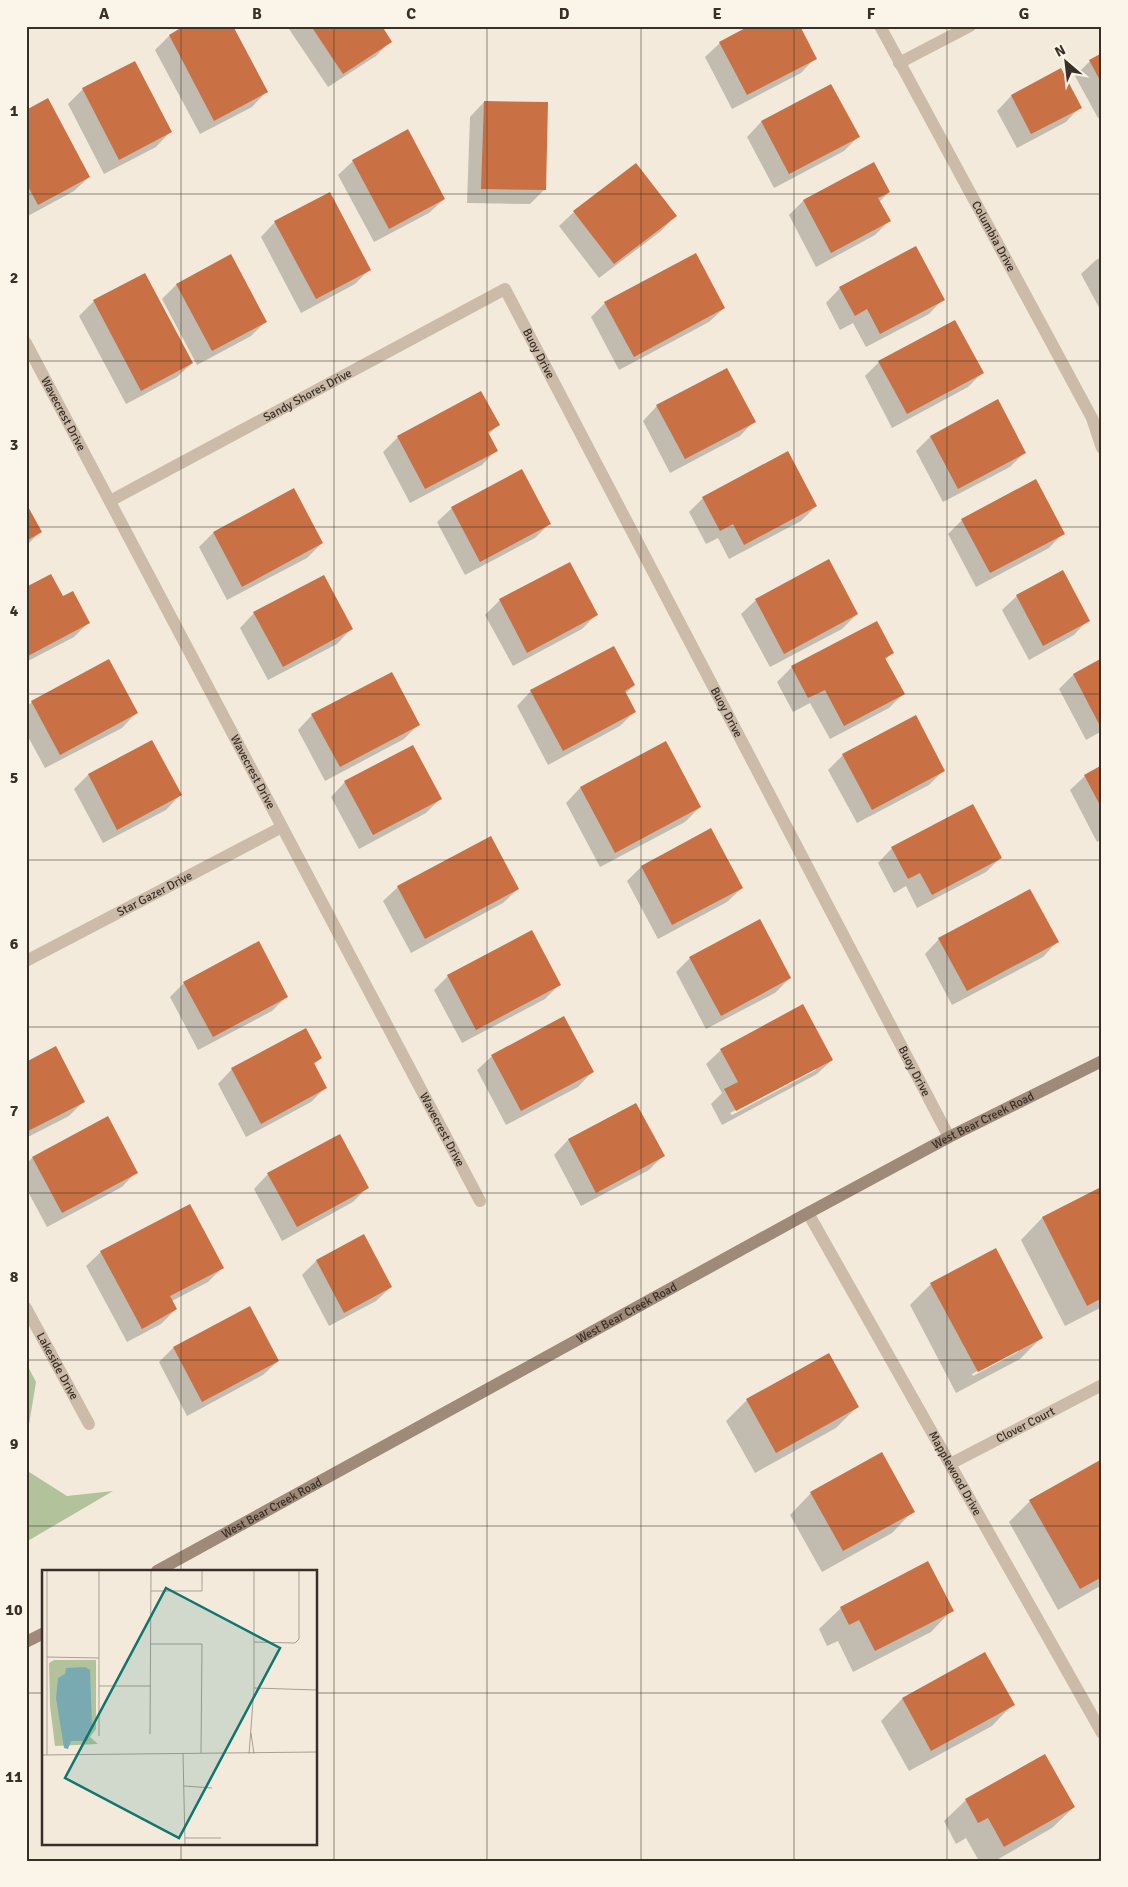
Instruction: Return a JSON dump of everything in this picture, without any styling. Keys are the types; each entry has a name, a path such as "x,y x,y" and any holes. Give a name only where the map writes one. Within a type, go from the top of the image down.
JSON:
{"main road":[{"name":"West Bear Creek Road","path":"159,1570 808,1212 949,1137 1102,1061"},
{"path":"26,1642 42,1634"}],"street":[{"name":"Columbia Drive","path":"880,26 1097,416 1102,448"},
{"path":"899,63 970,26"},
{"name":"Sandy Shores Drive","path":"110,501 505,289"},
{"name":"Buoy Drive","path":"505,289 949,1137"},
{"name":"Wavecrest Drive","path":"26,343 480,1201"},
{"name":"Star Gazer Drive","path":"26,961 282,826"},
{"name":"Mapplewood Drive","path":"808,1212 1102,1733"},
{"name":"Lakeside Drive","path":"26,1308 89,1424"},
{"name":"Clover Court","path":"950,1464 1102,1385"}],"green space":[{"path":"26,1363 36,1382 26,1443"},
{"path":"26,1470 67,1496 113,1491 26,1542"}],"building":[{"path":"184,26 233,26 268,92 214,121 169,35"},
{"path":"311,26 382,26 392,42 343,74"},
{"path":"749,26 800,26 817,59 747,95 719,42"},
{"path":"1102,53 1102,84 1089,60"},
{"path":"135,61 172,132 119,160 82,88"},
{"path":"1061,68 1082,108 1031,134 1011,95"},
{"path":"831,84 860,137 789,174 761,121"},
{"path":"48,98 90,177 38,205 26,183 26,110"},
{"path":"484,101 548,102 546,190 481,189"},
{"path":"408,129 445,199 389,229 352,160"},
{"path":"874,162 890,192 878,198 891,221 831,253 803,200"},
{"path":"636,163 677,216 614,264 573,211"},
{"path":"330,192 371,270 316,299 274,221"},
{"path":"916,246 945,300 880,334 867,309 855,316 839,287"},
{"path":"696,253 725,308 634,357 604,302"},
{"path":"231,254 267,322 212,351 176,284"},
{"path":"145,273 193,363 141,391 93,300"},
{"path":"955,320 984,373 907,414 878,361"},
{"path":"727,368 756,422 685,459 656,405"},
{"path":"481,391 500,425 488,432 498,451 425,489 397,436"},
{"path":"998,399 1026,453 958,489 930,436"},
{"path":"788,451 817,506 744,545 733,524 720,531 702,497"},
{"path":"522,469 551,524 480,562 451,507"},
{"path":"1036,479 1065,534 990,573 961,519"},
{"path":"294,488 323,543 242,587 213,532"},
{"path":"26,503 42,532 26,541"},
{"path":"829,559 858,614 784,654 755,599"},
{"path":"570,562 598,615 527,653 499,599"},
{"path":"1063,570 1090,621 1043,646 1016,595"},
{"path":"51,574 63,596 73,591 90,623 26,657 26,587"},
{"path":"324,575 353,629 283,667 253,612"},
{"path":"877,621 894,653 885,658 905,694 844,726 825,690 808,698 791,666"},
{"path":"614,646 635,685 625,691 636,712 563,751 530,690"},
{"path":"1102,658 1102,726 1100,726 1073,674"},
{"path":"109,659 138,713 60,755 31,701"},
{"path":"392,672 420,725 340,767 311,714"},
{"path":"916,715 945,771 872,810 842,754"},
{"path":"152,740 182,795 117,830 88,774"},
{"path":"666,741 701,807 615,853 580,787"},
{"path":"413,745 442,799 373,835 344,781"},
{"path":"1102,765 1102,809 1084,775"},
{"path":"973,804 1002,858 932,895 920,873 908,879 891,847"},
{"path":"711,828 743,888 672,925 641,866"},
{"path":"491,836 519,889 425,939 397,886"},
{"path":"1030,889 1059,942 967,991 938,938"},
{"path":"760,919 791,978 721,1016 689,957"},
{"path":"532,930 561,985 476,1030 447,975"},
{"path":"259,941 288,997 213,1037 183,982"},
{"path":"803,1004 833,1060 736,1111 724,1089 738,1082 720,1049"},
{"path":"564,1016 594,1072 521,1111 491,1055"},
{"path":"306,1028 322,1058 314,1063 327,1088 261,1124 231,1068"},
{"path":"56,1046 85,1102 26,1132 26,1062"},
{"path":"636,1103 665,1156 596,1193 568,1139"},
{"path":"108,1116 138,1173 62,1213 32,1157"},
{"path":"340,1134 369,1188 297,1227 267,1173"},
{"path":"1099,1188 1102,1194 1102,1298 1087,1306 1042,1217"},
{"path":"190,1204 224,1268 170,1296 177,1309 142,1329 100,1251"},
{"path":"364,1234 392,1287 344,1313 316,1260"},
{"path":"996,1248 1043,1338 978,1372 930,1283"},
{"path":"250,1306 279,1361 202,1402 173,1347"},
{"path":"829,1353 859,1407 776,1453 746,1399"},
{"path":"882,1452 915,1512 843,1551 810,1492"},
{"path":"1102,1459 1102,1577 1080,1589 1029,1500"},
{"path":"928,1561 954,1611 875,1651 859,1620 849,1625 840,1607"},
{"path":"985,1652 1015,1705 931,1751 902,1698"},
{"path":"1045,1754 1075,1807 1004,1847 988,1818 978,1823 965,1799"}]}
